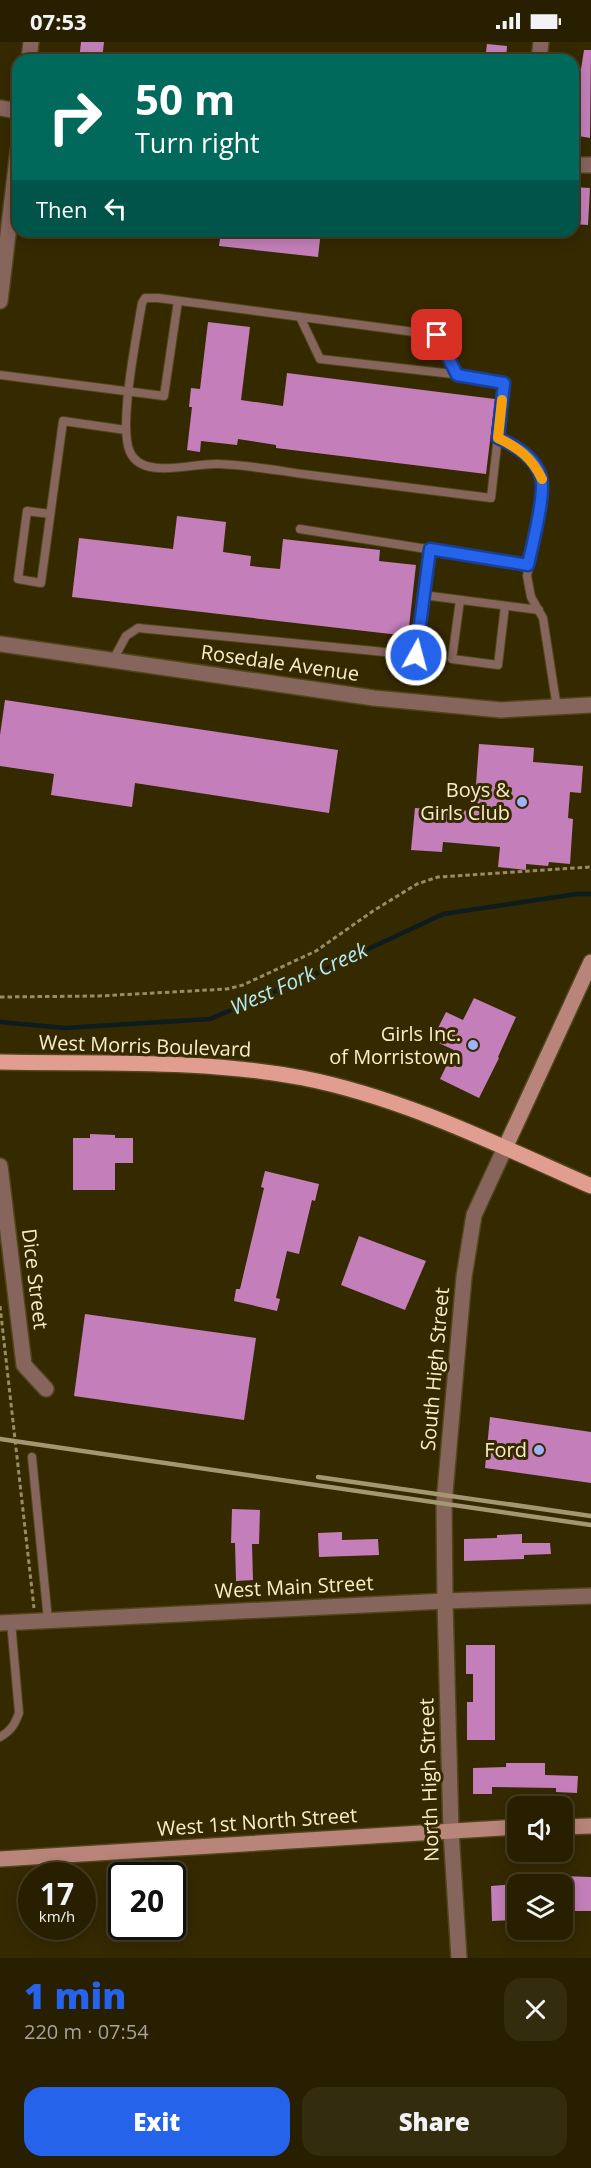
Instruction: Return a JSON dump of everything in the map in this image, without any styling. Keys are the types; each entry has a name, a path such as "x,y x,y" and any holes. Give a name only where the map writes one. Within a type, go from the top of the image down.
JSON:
{"main road":[{"path":"505,1148 591,962"},
{"name":"West Morris Boulevard","path":"0,1062 208,1066 302,1078 356,1091 408,1108 591,1186"},
{"path":"573,1827 591,1826"},
{"name":"West 1st North Street","path":"0,1859 507,1828"}],"street":[{"path":"0,301 12,223"},
{"name":"Rosedale Avenue","path":"0,644 374,698 501,710 591,705"},
{"name":"South High Street","path":"445,1601 444,1504 464,1277 474,1215 505,1148"},
{"name":"Dice Street","path":"0,1166 24,1365 46,1389"},
{"name":"West Main Street","path":"5,1622 591,1596"},
{"name":"North High Street","path":"445,1601 451,1831 459,1958"}],"lane":[{"path":"300,317 320,359 457,375 504,383 491,498 218,463 151,468 140,463 130,454 126,441 129,392 142,303 145,298 178,301 300,317 437,335 457,375"},
{"path":"0,375 164,396 178,301"},
{"path":"50,514 27,511 18,579 41,583 63,421 126,430"},
{"path":"498,438 514,446 531,459 542,478 542,494 526,576 531,597 543,618 557,708"},
{"path":"300,529 528,565"},
{"path":"113,660 126,636 138,628 416,655 430,549"},
{"path":"423,595 539,610"},
{"path":"460,600 452,659 498,665 505,606"},
{"path":"32,1457 42,1621"},
{"path":"0,1737 8,1733 19,1713 5,1622"}],"path":[{"path":"0,997 99,996 227,989 258,979 316,951 373,911 417,884 438,877 591,867"},
{"path":"0,1306 42,1621"}],"building":[{"path":"81,42 104,42 103,54 80,54"},
{"path":"487,44 507,46 506,54 486,54"},
{"path":"584,50 591,50 590,138 579,136 579,69 581,69"},
{"path":"579,187 590,188 588,225 579,224"},
{"path":"220,237 320,237 318,257 219,246"},
{"path":"208,322 250,327 241,400 283,406 287,373 495,399 486,474 276,448 276,445 238,439 237,445 201,441 200,452 187,450 192,407 189,407 191,388 200,389"},
{"path":"177,516 226,522 223,552 251,556 250,566 280,569 283,539 380,550 379,561 416,565 408,636 72,597 79,538 173,549"},
{"path":"5,700 338,750 329,813 135,783 132,807 51,795 54,774 0,766 0,735"},
{"name":"Boys & Girls Club","path":"479,744 534,748 533,762 583,766 581,793 570,792 568,818 573,819 570,864 549,862 548,866 526,864 526,870 498,867 500,847 443,842 442,852 411,850 415,808 474,811"},
{"name":"Girls Inc. of Morristown","path":"474,998 516,1017 479,1098 440,1079 454,1050 432,1040 446,1012 463,1020"},
{"path":"90,1134 133,1138 133,1163 115,1163 115,1190 73,1190 73,1138 90,1138"},
{"path":"265,1171 319,1184 315,1201 312,1200 299,1254 287,1251 276,1298 280,1299 277,1311 234,1301 236,1289 240,1289 264,1188 261,1187"},
{"path":"359,1236 426,1261 405,1310 341,1285"},
{"path":"85,1314 256,1338 244,1420 74,1396"},
{"name":"Ford","path":"490,1417 591,1432 591,1483 485,1468"},
{"path":"232,1509 260,1510 259,1544 252,1544 253,1580 236,1581 235,1543 231,1543"},
{"path":"342,1532 342,1540 378,1539 379,1555 319,1557 318,1533"},
{"path":"522,1534 522,1543 550,1543 551,1554 524,1555 524,1559 464,1561 464,1539 497,1538 497,1535"},
{"path":"466,1645 495,1645 495,1740 467,1740 467,1702 473,1702 473,1674 466,1674"},
{"path":"506,1763 545,1763 545,1775 578,1776 577,1793 556,1792 556,1788 492,1787 492,1794 473,1794 473,1768 506,1767"},
{"path":"573,1876 591,1877 591,1911 573,1911"},
{"path":"507,1885 507,1920 492,1921 491,1886"}],"waterway":[{"name":"West Fork Creek","path":"0,1022 65,1028 210,1019 313,975 443,914 577,894 591,894"}],"railway":[{"path":"0,1439 591,1525"},
{"path":"318,1477 591,1516"}],"slow traffic":[{"path":"502,400 498,438 514,446 531,459 542,479"}],"place":[{"name":"Boys & Girls Club","path":"522,802"},
{"name":"Girls Inc. of Morristown","path":"473,1045"},
{"name":"Ford","path":"539,1450"}],"route":[{"path":"416,655 430,549 528,565 542,494 542,478 531,459 514,446 498,438 504,383 457,375 437,335"}]}
